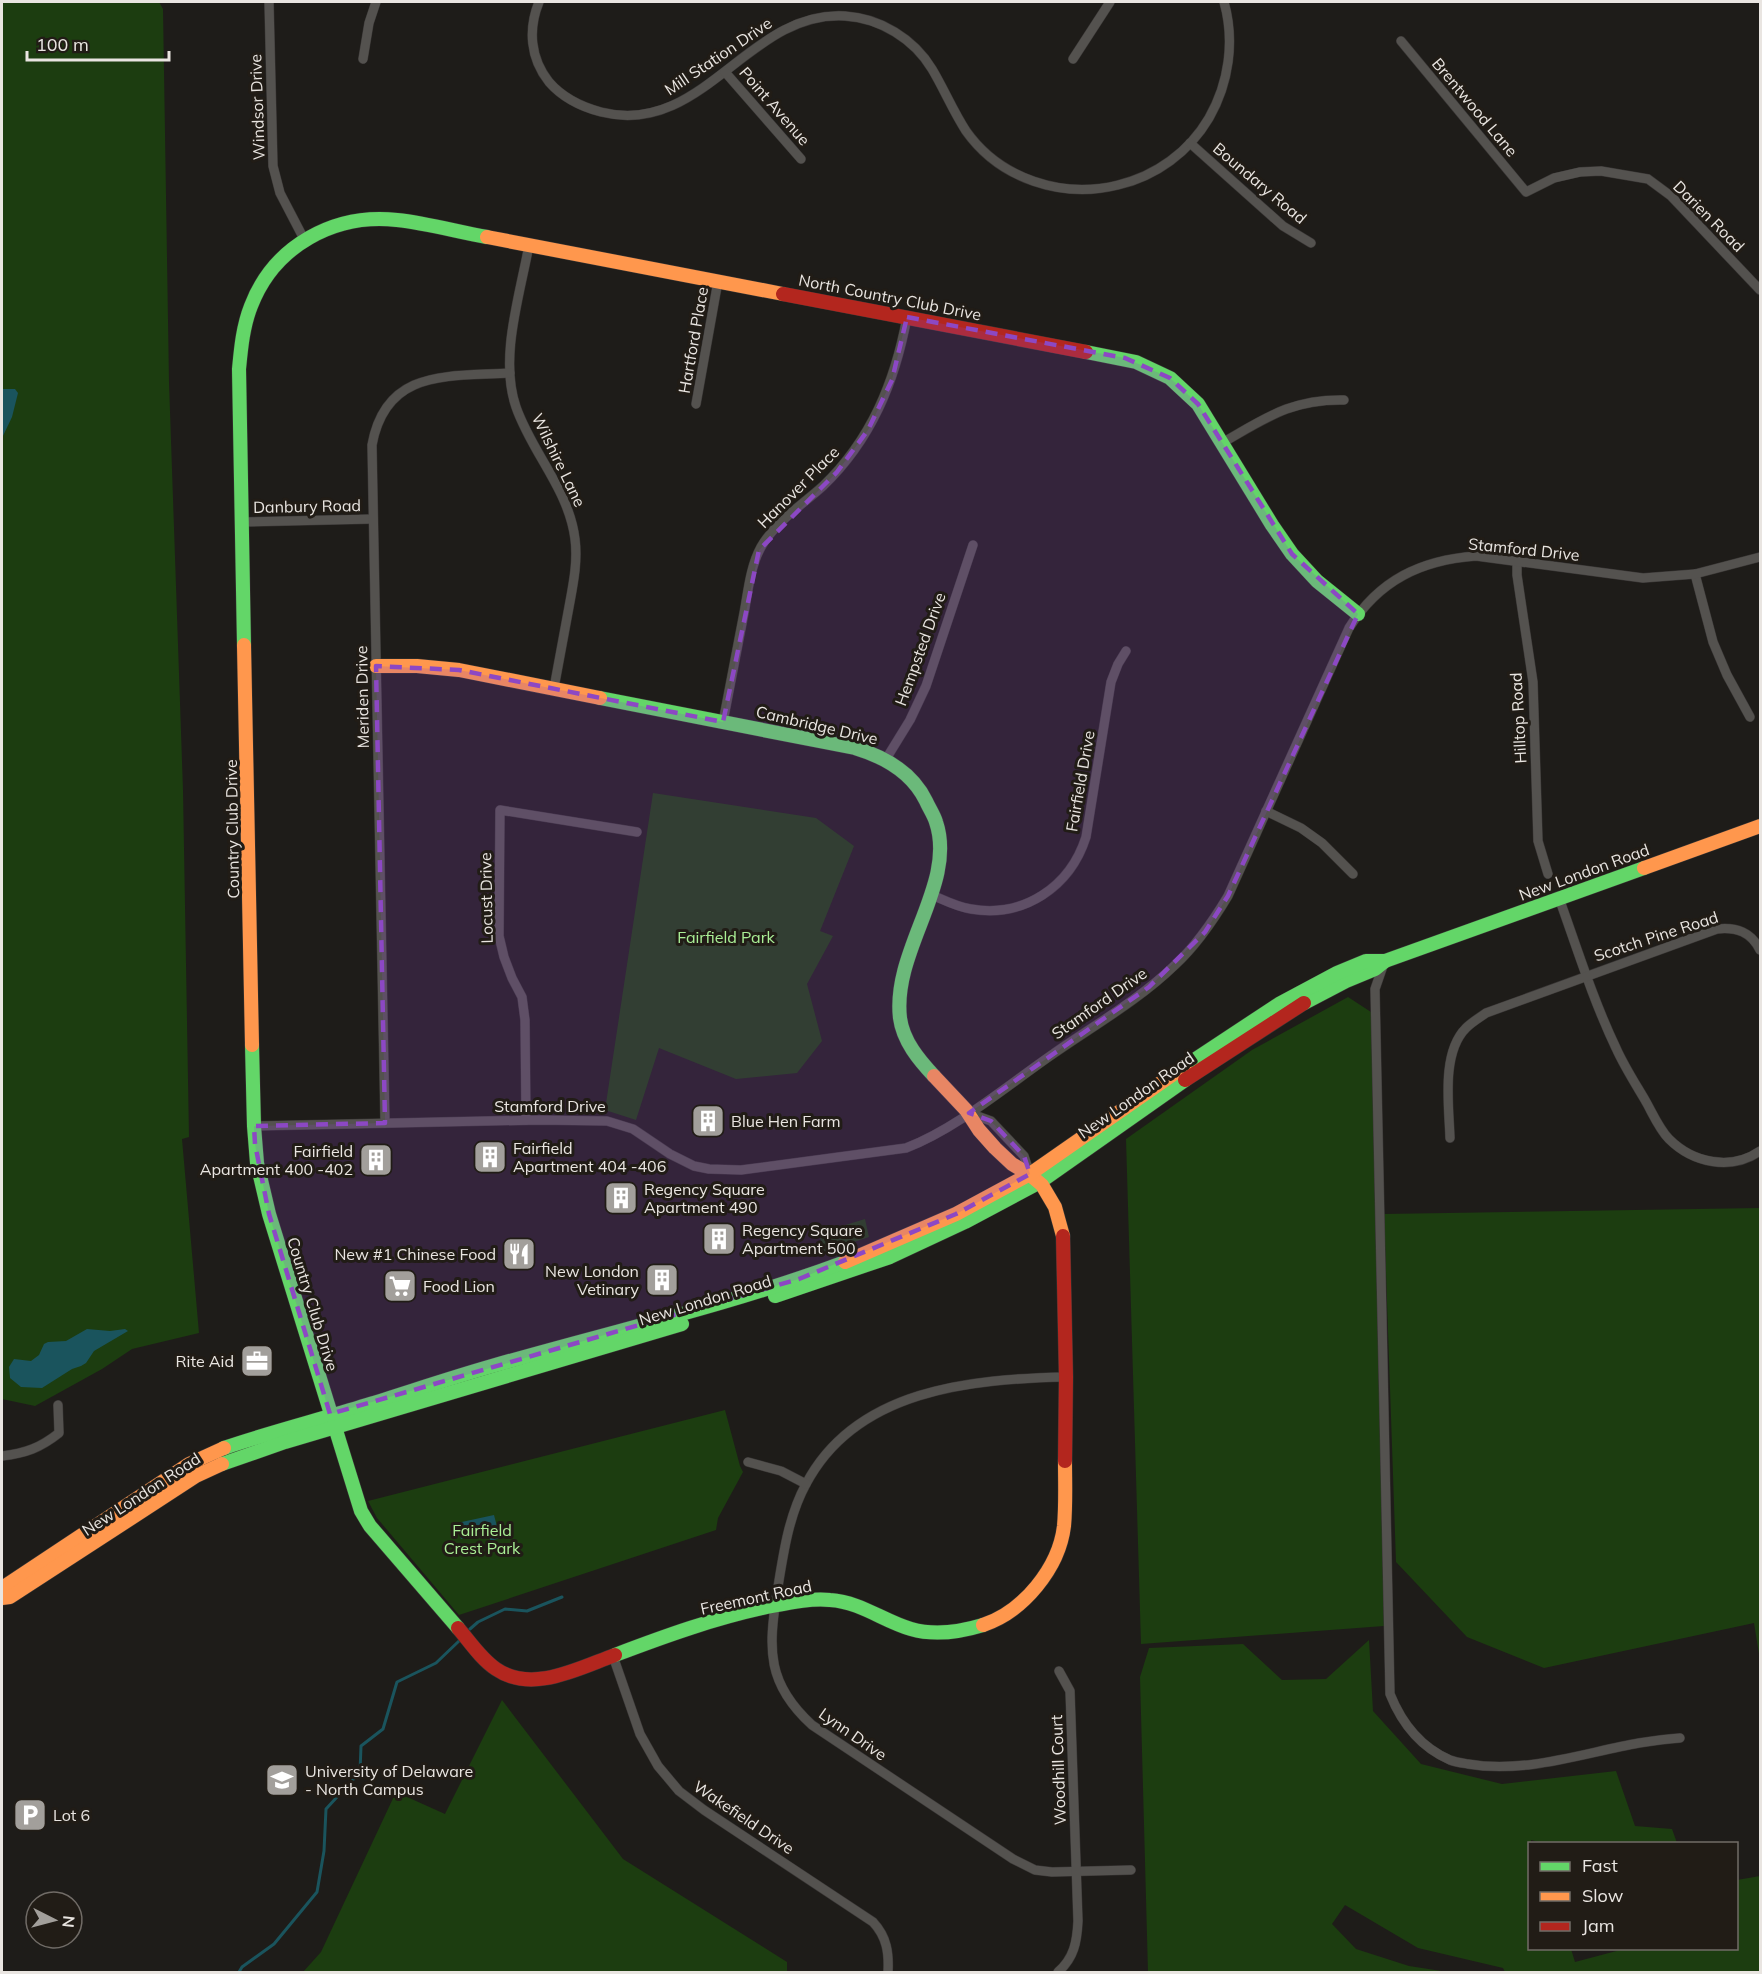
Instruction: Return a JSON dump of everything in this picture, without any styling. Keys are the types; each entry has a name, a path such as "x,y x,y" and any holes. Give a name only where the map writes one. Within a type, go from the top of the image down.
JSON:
{"street":[{"name":"Windsor Drive","path":"269,2 273,166 280,193 304,241"},
{"path":"363,59 369,22 376,2"},
{"name":"Mill Station Drive","path":"539,2 533,18 532,37 536,60 542,73 567,98 595,110 622,115 662,110 685,100 778,33 802,21 825,16 859,18 894,31 914,46 931,67 953,110 968,133 994,159 1030,180 1065,189 1091,190 1131,182 1155,170 1180,153 1201,130 1215,107 1226,75 1229,40 1224,2"},
{"path":"1072,59 1110,2"},
{"name":"Brentwood Lane","path":"1401,41 1526,192"},
{"name":"Point Avenue","path":"725,72 801,159"},
{"name":"Boundary Road","path":"1190,143 1283,226 1311,243"},
{"name":"Darien Road","path":"1526,192 1554,178 1580,172 1601,171 1648,179 1671,196 1761,290"},
{"name":"North Country Club Drive","path":"304,241 342,223 383,218 413,222 1110,356 1146,365 1170,378 1190,395 1207,418 1292,554 1317,581 1358,614"},
{"name":"Country Club Drive","path":"304,241 281,257 267,274 254,296 241,338 239,369 254,1126 257,1163 264,1195 332,1421"},
{"name":"Wilshire Lane","path":"529,245 513,333 510,373 516,408 565,501 576,541 575,573 554,688"},
{"name":"Hartford Place","path":"696,404 718,281"},
{"name":"Hanover Place","path":"723,722 759,550 778,526 837,472 868,430 892,380 907,317"},
{"name":"Meriden Drive","path":"385,1123 372,445 378,421 391,401 411,386 428,379 510,373"},
{"path":"1222,443 1287,407 1309,401 1344,400"},
{"name":"Danbury Road","path":"242,522 373,519"},
{"name":"Hempsted Drive","path":"886,759 910,720 926,686 972,545"},
{"name":"Stamford Drive","path":"254,1126 607,1120 633,1128 670,1154 694,1166 709,1169 741,1170 906,1148 931,1137 969,1113 1149,987 1175,966 1205,932 1218,914 1332,664 1358,614 1368,602 1394,580 1412,570 1435,562 1476,556 1643,578 1695,574 1761,557"},
{"name":"Hilltop Road","path":"1517,561 1517,575 1533,682 1538,841 1548,874"},
{"path":"1695,574 1713,642 1727,675 1750,717"},
{"name":"Fairfield Drive","path":"932,895 970,909 1007,909 1042,896 1053,889 1069,872 1082,850 1086,837 1111,682 1126,651"},
{"name":"Cambridge Drive","path":"376,666 442,668 843,745 868,751 886,759 908,775 929,804 936,823 940,864 932,895 901,974 898,999 900,1022 916,1054 969,1113 980,1132 1012,1165 1035,1178"},
{"name":"Locust Drive","path":"526,1120 525,1020 522,997 508,967 499,936 500,810 638,832"},
{"path":"1266,811 1301,828 1322,843 1353,874"},
{"name":"New London Road","path":"2,1588 189,1464 222,1449 277,1430 332,1421 809,1286 868,1265 965,1222 1035,1178 1181,1069 1279,1004 1337,974 1366,961 1385,961 1761,826"},
{"name":"Scotch Pine Road","path":"1559,898 1617,1051 1667,1137 1685,1152 1705,1161 1720,1163 1737,1161 1761,1150"},
{"name":"Scotch Pine Road","path":"1587,975 1717,929 1731,928 1744,932 1755,940 1761,950"},
{"path":"1385,961 1375,989 1390,1695 1399,1715 1419,1740 1451,1761 1486,1767 1560,1760 1639,1743 1680,1737"},
{"path":"1450,1138 1447,1072 1454,1048 1465,1029 1486,1013 1587,975"},
{"name":"Freemont Road","path":"332,1421 354,1492 366,1520 492,1667 512,1678 533,1680 558,1676 702,1625 775,1606 809,1600 838,1599 864,1606 910,1629 962,1632 987,1623 1017,1606 1029,1596 1046,1576 1061,1542 1065,1510 1066,1377 1063,1232 1057,1211 1035,1178"},
{"name":"Lynn Drive","path":"1066,1377 1005,1379 956,1385 889,1407 842,1438 822,1459 806,1484 790,1526 771,1639 774,1665 792,1705 813,1725 1013,1859 1035,1870 1052,1872 1131,1870"},
{"path":"2,1456 15,1455 42,1446 59,1432 57,1405"},
{"name":"New London Road","path":"2,1598 10,1597 196,1476 226,1461 332,1421"},
{"path":"748,1462 781,1471 806,1484"},
{"name":"Wakefield Drive","path":"613,1656 640,1734 668,1779 704,1810 873,1922 880,1929 887,1945 888,1972"},
{"name":"Woodhill Court","path":"1058,1972 1068,1962 1076,1943 1078,1921 1070,1691 1059,1671"}],"highlighted area":[{"path":"907,317 1125,358 1170,378 1198,404 1292,554 1358,614 1228,896 1205,932 1149,987 969,1113 991,1121 1024,1156 1030,1174 956,1214 799,1279 330,1414 269,1214 255,1144 254,1126 385,1123 376,666 459,670 723,722 759,550 837,472 868,430 892,380"}],"green space":[{"path":"2,2 159,2 163,9 169,382 183,790 189,1137 182,1139 199,1333 132,1349 102,1369 35,1406 2,1399"},
{"name":"Fairfield Park","path":"653,793 816,818 854,846 820,931 833,936 807,984 822,1041 797,1073 736,1079 659,1048 636,1120 605,1110"},
{"path":"1348,997 1371,1012 1384,1626 1141,1644 1126,1139 1252,1050"},
{"path":"1760,1208 1760,1660 1754,1623 1544,1668 1467,1637 1396,1562 1384,1214"},
{"path":"865,1219 869,1237 824,1252 819,1233"},
{"name":"Fairfield Crest Park","path":"725,1410 743,1472 718,1518 716,1530 459,1615 377,1518 368,1501"},
{"path":"1369,1640 1373,1711 1421,1764 1502,1784 1616,1771 1635,1826 1672,1829 1677,1842 1538,1842 1531,1840 1528,1842 1528,1950 1571,1950 1575,1962 1620,1950 1738,1950 1738,1880 1760,1876 1760,1972 1505,1972 1503,1968 1418,1948 1345,1905 1332,1924 1356,1949 1409,1966 1448,1972 1148,1972 1140,1677 1149,1648 1243,1644 1282,1680 1326,1679"},
{"path":"502,1700 623,1859 787,1962 787,1972 303,1972 321,1952 396,1792 445,1814"}],"water":[{"path":"2,389 15,389 18,393 12,417 2,438"},
{"path":"87,1329 110,1331 125,1329 128,1331 94,1351 86,1363 42,1388 21,1387 10,1378 9,1367 14,1359 31,1361 39,1355 44,1344 66,1341"},
{"path":"494,1515 500,1538 491,1541 486,1532 461,1539 457,1523"}],"waterway":[{"path":"470,1629 478,1622 505,1609 527,1611 562,1597"},
{"path":"239,1972 242,1967 274,1944 317,1892 324,1851 326,1809 360,1772 361,1746 383,1729 397,1682 436,1663 459,1641"}],"traffic: fast":[{"path":"244,645 239,369 246,321 261,285 275,266 309,238 329,228 351,222 374,219 397,220 487,237"},
{"path":"1086,352 1136,362 1170,378 1198,404 1292,554 1317,581 1358,614"},
{"path":"600,698 855,748 887,761 913,782 934,817 940,845 938,869 932,893 905,967 900,993 900,1018 908,1042 917,1057 934,1076"},
{"path":"1185,1066 1279,1004 1337,973 1366,961 1385,961 1644,868"},
{"path":"1304,1003 1375,969 1385,961"},
{"path":"252,1045 257,1163 269,1214 361,1511 370,1526 458,1628"},
{"path":"775,1296 890,1257 965,1222 1040,1182 1185,1080"},
{"path":"224,1448 476,1371 758,1292 845,1262"},
{"path":"222,1464 285,1442 682,1324"},
{"path":"615,1655 728,1616 807,1600 830,1600 852,1604 901,1626 920,1631 947,1632 983,1625"}],"traffic: slow":[{"path":"487,237 783,294"},
{"path":"244,645 252,1045"},
{"path":"376,666 417,666 459,670 600,698"},
{"path":"1644,868 1760,826"},
{"path":"845,1262 956,1214 1030,1174 1185,1066"},
{"path":"934,1076 966,1110 995,1148 1012,1164 1042,1185 1055,1207 1063,1236"},
{"path":"2,1588 189,1464 224,1448"},
{"path":"983,1625 998,1619 1025,1599 1037,1586 1055,1557 1064,1526 1065,1461"},
{"path":"2,1598 10,1597 196,1476 222,1464"}],"traffic: jam":[{"path":"783,294 1086,352"},
{"path":"1185,1080 1304,1003"},
{"path":"1063,1236 1065,1461"},
{"path":"458,1628 496,1669 510,1676 525,1679 556,1676 615,1655"}],"place":[{"name":"Blue Hen Farm","path":"708,1121"},
{"name":"Fairfield Apartment 404 -406","path":"490,1157"},
{"name":"Fairfield Apartment 400 -402","path":"376,1160"},
{"name":"Regency Square Apartment 490","path":"621,1198"},
{"name":"Regency Square Apartment 500","path":"719,1239"},
{"name":"New #1 Chinese Food","path":"519,1254"},
{"name":"New London Vetinary","path":"662,1280"},
{"name":"Food Lion","path":"400,1286"},
{"name":"Rite Aid","path":"257,1361"},
{"name":"University of Delaware - North Campus","path":"282,1780"},
{"name":"Lot 6","path":"30,1815"}]}
